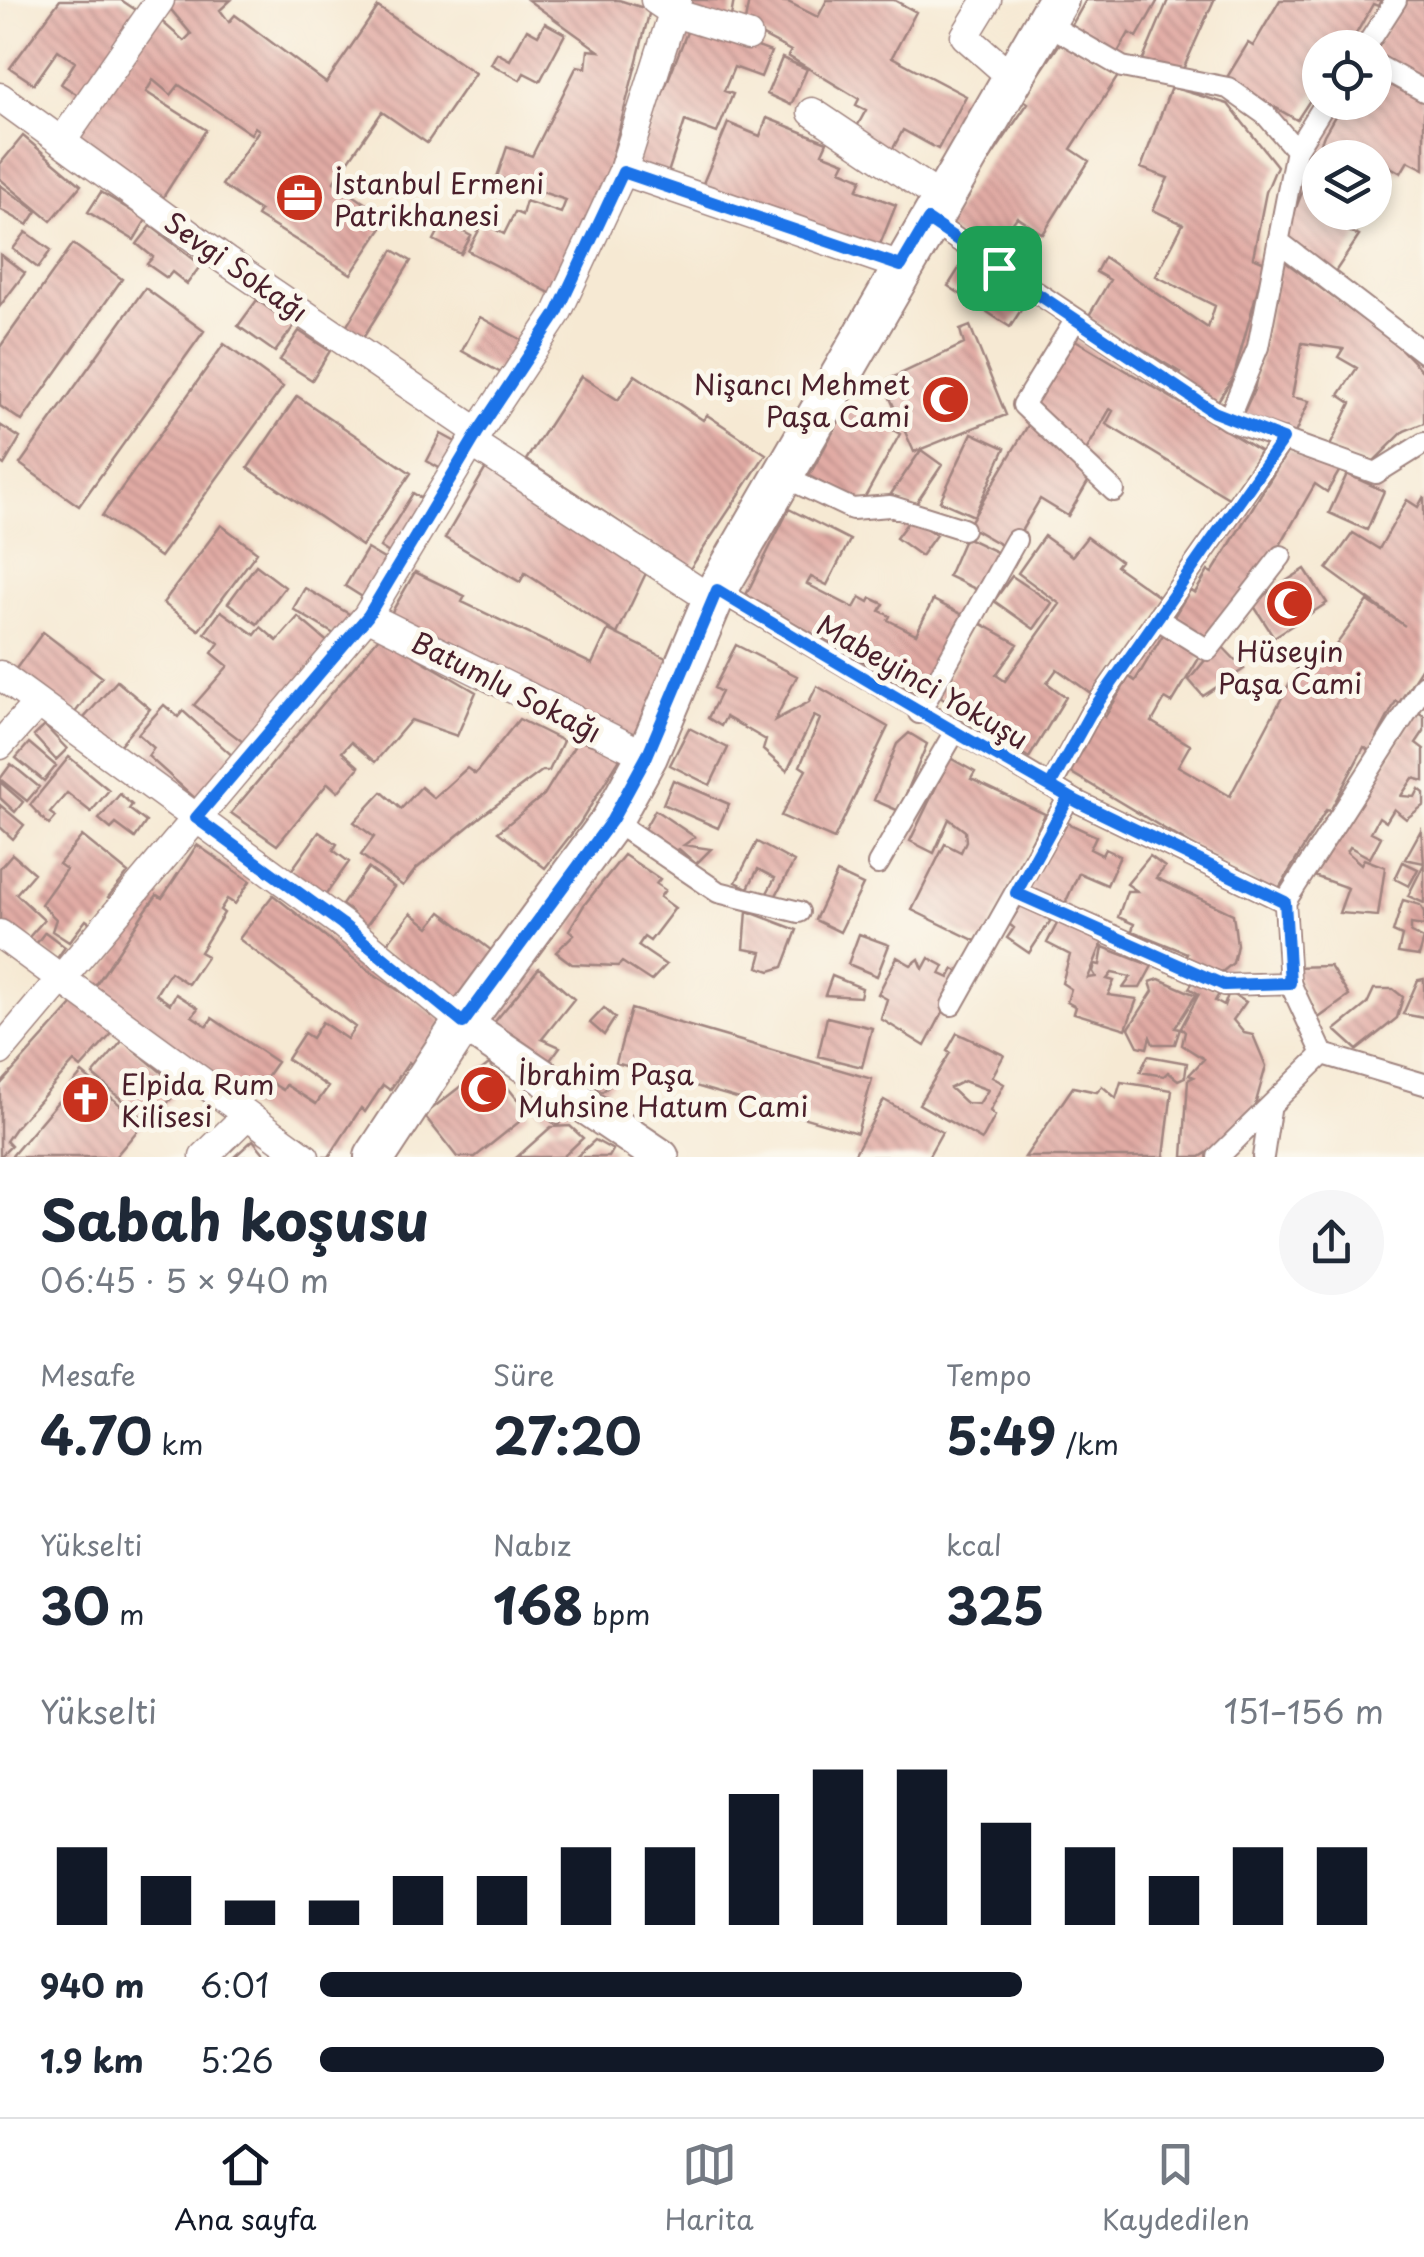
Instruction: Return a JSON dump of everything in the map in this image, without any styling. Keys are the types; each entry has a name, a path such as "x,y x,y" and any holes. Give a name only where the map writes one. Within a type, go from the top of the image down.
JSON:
{"main road":[{"path":"376,1157 463,1023 612,820 647,756 714,595 901,266 1052,12"}],"street":[{"path":"62,141 160,0"},
{"path":"987,0 965,36 1015,80"},
{"path":"1377,30 1396,0"},
{"path":"0,1051 368,616 475,438 557,313 623,172 669,4 748,36"},
{"path":"1052,12 1122,67 1228,88 1266,115 1296,150"},
{"path":"1392,73 1424,91"},
{"name":"Sevgi Sokağı","path":"0,97 475,438 714,595"},
{"path":"812,112 1076,319 1228,420 1376,473 1424,444"},
{"path":"1228,420 1258,348 1296,150 1315,120"},
{"path":"623,172 901,266"},
{"path":"1278,241 1424,352"},
{"path":"1076,319 1023,405 1114,490"},
{"path":"952,1005 1066,795 1090,714 1283,439"},
{"path":"780,475 852,508 890,506 963,529"},
{"path":"920,712 1016,540"},
{"path":"1158,619 1208,650 1282,556"},
{"name":"Mabeyinci Yokuşu","path":"714,595 1066,795 1285,902"},
{"name":"Batumlu Sokağı","path":"368,616 647,756"},
{"path":"0,675 342,924 463,1023 651,1155"},
{"path":"1420,698 1285,902 1290,983 1323,1054 1424,1084"},
{"path":"0,745 38,702"},
{"path":"878,864 954,732"},
{"path":"612,820 718,892 799,912"},
{"path":"1016,893 1224,985 1290,983"},
{"path":"0,934 306,1157"},
{"path":"1218,1157 1323,1054"},
{"path":"1263,1157 1270,1110"},
{"path":"204,1157 246,1116"}],"building":[{"path":"60,0 121,0 139,12 84,99 61,84 75,62 58,50 34,84 10,68"},
{"path":"163,0 231,0 220,10 229,22 235,15 326,83 378,7 475,73 427,143 382,112 334,182 388,219 351,274 257,216 260,211 222,185 259,130 255,127 251,134 179,85 171,95 153,80 146,92 206,130 162,199 70,141 158,18 184,41 191,34"},
{"path":"528,0 619,0 650,10 606,180 558,297 468,251 483,223 504,234 515,212 522,215 526,201 561,213 566,200 497,177 507,147 532,156 577,66 586,68 588,50 599,51"},
{"path":"692,0 734,0 730,22 689,15"},
{"path":"749,0 788,2 818,17 827,0 894,0 916,12 892,57 966,96 938,149 903,130 890,154 853,134 866,110 856,105 859,99 788,56 791,51 744,26"},
{"path":"1086,0 1158,0 1137,37 1129,33 1114,59 1068,32"},
{"path":"1168,0 1214,0 1181,74 1142,62"},
{"path":"1280,0 1381,0 1378,6 1373,4 1358,30 1302,30 1302,112 1297,120 1226,79 1248,43 1253,46"},
{"path":"1405,0 1424,0 1424,169 1408,161 1401,173 1392,168 1392,140 1322,140 1333,120 1392,120 1392,30 1385,30"},
{"path":"691,22 771,52 761,77 734,67 724,91 733,94 717,133 685,121 666,179 633,168"},
{"path":"545,23 565,34 540,81 524,73 520,80 491,64 497,53 510,60 527,29 538,35"},
{"path":"1063,39 1120,73 1071,149 1089,161 1043,234 1017,217 988,258 944,227 1028,103 1022,99"},
{"path":"782,58 807,69 791,105 767,94"},
{"path":"1171,87 1228,104 1277,166 1266,192 1253,257 1265,262 1234,376 1216,404 1177,380 1181,373 1088,317 1110,280 1096,272 1104,257 1208,328 1215,306 1156,276 1183,224 1153,210 1168,178 1141,168"},
{"path":"767,118 827,142 822,153 845,162 841,170 862,179 857,190 896,205 872,264 699,193 728,123 760,136"},
{"path":"23,136 81,185 51,221 0,179 0,164"},
{"path":"0,185 37,211 28,225 0,209"},
{"path":"101,192 146,220 134,240 88,212"},
{"path":"1302,192 1302,230 1346,230 1359,236 1335,272 1284,239"},
{"path":"444,221 471,236 461,254 434,240"},
{"path":"151,226 201,265 187,284 172,272 167,278 147,264 153,257 137,244"},
{"path":"26,232 51,250 38,268 13,249"},
{"path":"73,244 122,279 22,421 0,406 0,347"},
{"path":"393,250 411,261 363,338 346,327"},
{"path":"969,253 1032,293 1010,327 948,286"},
{"path":"0,254 25,273 0,306"},
{"path":"1280,258 1395,343 1424,373 1424,423 1404,431 1370,465 1329,448 1351,403 1339,395 1357,368 1338,357 1343,349 1302,343 1292,397 1309,401 1293,438 1241,418 1254,390"},
{"path":"145,288 204,331 79,506 20,464"},
{"path":"257,300 294,326 275,352 238,326"},
{"path":"480,317 529,344 510,378 462,351"},
{"name":"Nişancı Mehmet Paşa Cami","path":"970,326 1006,415 914,452 883,382 964,344 960,330"},
{"path":"299,331 330,351 312,380 280,360"},
{"path":"1072,338 1260,451 1232,500 1106,424 1113,411 1110,409 1084,454 1099,463 1068,516 1040,499 1010,550 968,526 1030,422 1024,418"},
{"path":"224,344 283,387 160,557 102,516"},
{"path":"635,375 703,420 707,415 766,454 690,569 526,460 581,376 618,400"},
{"path":"297,396 411,473 362,546 248,468"},
{"path":"848,405 900,434 861,504 809,476"},
{"path":"0,425 20,438 4,465 0,462"},
{"path":"972,433 1005,448 974,516 940,501"},
{"path":"441,434 463,446 448,473 427,461"},
{"path":"1289,449 1306,459 1310,452 1340,470 1327,492 1315,484 1251,596 1227,612 1172,703 1165,699 1152,722 1190,745 1178,766 1230,796 1305,654 1323,663 1368,601 1405,626 1327,569 1353,533 1379,549 1407,500 1418,507 1424,496 1424,664 1399,703 1396,701 1370,751 1364,747 1330,811 1326,810 1275,895 1065,769 1098,713 1105,717 1129,677 1135,681 1190,590 1195,593 1208,571 1212,573"},
{"path":"921,450 942,465 913,508 891,494"},
{"path":"487,466 647,571 617,634 525,573 520,582 445,538"},
{"path":"1347,474 1384,491 1367,530 1329,513"},
{"path":"413,493 430,504 397,558 380,547"},
{"path":"789,509 850,540 827,585 811,577 807,584 854,608 860,597 869,602 871,598 884,604 880,611 890,616 888,620 916,634 933,600 965,616 925,694 745,597"},
{"path":"911,518 936,535 921,556 896,538"},
{"path":"221,525 257,552 199,630 163,603"},
{"path":"1044,536 1072,556 1087,537 1120,561 1116,566 1165,601 1096,697 1057,669 1047,683 1066,697 1029,758 937,694 980,623 1018,644 996,675 1005,681 1060,604 1018,573"},
{"path":"965,537 1001,554 984,593 948,576"},
{"path":"367,549 394,565 372,603 345,586"},
{"path":"256,565 285,587 257,624 228,603"},
{"name":"Hüseyin Paşa Cami","path":"1305,569 1327,603 1274,637 1252,603"},
{"path":"415,572 465,596 462,602 592,664 608,630 676,663 638,743 386,622"},
{"path":"1012,576 1052,603 1034,629 994,601"},
{"path":"305,588 356,618 344,640 293,609"},
{"path":"221,611 255,635 261,627 277,641 298,617 331,645 247,745 194,705 228,666 212,653 219,643 205,633"},
{"path":"43,632 102,677 74,714 15,670"},
{"path":"380,636 476,692 457,736 411,720 375,762 351,742 342,752 359,767 338,792 328,783 277,845 231,813"},
{"path":"1219,643 1244,669 1203,696 1189,680"},
{"path":"736,645 797,676 775,720 809,702 817,686 888,727 834,839 781,816 806,770 800,766 820,719 814,716 787,771 763,750 766,740 726,717 721,726 708,718 721,692 714,688"},
{"path":"117,681 150,709 118,747 84,718"},
{"path":"164,705 178,717 183,711 235,758 198,801 148,756 154,748 138,734"},
{"path":"1418,712 1424,716 1424,731 1416,743 1424,749 1424,781 1413,778 1401,796 1415,797 1419,789 1424,793 1424,805 1406,819 1394,809 1386,822 1379,817 1371,832 1381,837 1370,858 1350,847 1347,852 1361,864 1364,859 1385,867 1378,916 1339,913 1348,888 1314,876"},
{"path":"519,719 563,741 549,771 542,771 484,814 416,869 403,886 361,855 374,837 354,822 382,792 401,809 421,787 434,798 467,768 475,774"},
{"path":"45,726 67,749 56,760 34,736"},
{"path":"689,728 728,748 710,785 670,765"},
{"path":"909,733 927,744 899,811 874,800 897,744"},
{"path":"578,740 622,755 580,823 545,868 498,832 544,795"},
{"path":"29,743 56,766 44,781 16,758"},
{"path":"69,757 109,790 91,812 67,793 50,813 56,817 49,825 30,805"},
{"path":"950,758 975,772 971,779 1045,814 982,944 912,910 945,844 961,852 966,841 965,831 949,819 934,853 910,841"},
{"path":"11,764 39,787 27,801 0,779"},
{"path":"673,780 729,804 718,828 663,804"},
{"path":"0,782 23,802 15,812 0,798"},
{"path":"120,794 132,805 129,809 146,822 135,838 116,824 111,829 99,819"},
{"path":"0,805 24,825 13,839 0,827"},
{"path":"655,810 695,837 684,845 711,849 696,864 679,849 674,852 643,831"},
{"path":"1061,820 1096,836 1090,849 1102,855 1105,849 1120,856 1107,885 1079,873 1062,910 1026,893"},
{"path":"1421,830 1424,863 1405,859"},
{"path":"319,832 337,844 333,850 349,862 322,900 288,875"},
{"path":"82,836 128,873 108,897 117,905 97,928 86,920 69,942 52,931 56,919 41,904 66,869 59,864"},
{"path":"757,842 794,862 774,899 766,895 775,878 758,869 748,888 736,882"},
{"path":"197,845 250,881 235,904 227,899 220,910 224,913 200,952 207,956 188,984 170,972 156,994 170,1004 176,994 198,1008 192,1016 207,1026 212,1018 277,1062 265,1079 283,1090 286,1085 316,1104 328,1087 287,1059 304,1033 312,1038 322,1022 347,1039 355,1027 239,939 273,895 368,970 444,1021 414,1066 409,1062 390,1090 383,1085 365,1112 361,1108 329,1157 317,1157 92,991 143,914 157,895 162,898"},
{"path":"12,854 34,873 16,894 44,920 22,945 0,925 0,868"},
{"path":"624,855 660,879 656,884 665,890 660,897 675,908 650,941 644,937 638,946 666,965 651,981 622,962 618,966 572,964 556,952 574,934 569,930 584,905"},
{"path":"1150,856 1165,867 1156,878 1233,914 1237,945 1233,963 1222,972 1184,960 1187,953 1132,931 1134,924 1118,917 1127,891 1137,891 1127,884"},
{"path":"1403,862 1418,869 1409,886 1395,879"},
{"path":"1424,864 1424,903 1408,896"},
{"path":"368,868 394,887 361,933 347,922 353,913 342,905"},
{"path":"837,873 863,885 840,932 815,920"},
{"path":"1403,900 1420,905 1424,912 1424,926 1411,924 1411,933 1424,939 1419,956 1398,953 1402,936 1393,932"},
{"path":"1024,901 1051,920 1029,953 1007,938 1014,928 1009,924"},
{"path":"747,911 797,930 783,967 770,971 758,967 762,952 744,949"},
{"path":"441,912 500,957 460,1009 383,949 411,913 429,927"},
{"path":"1059,920 1103,941 1088,978 1096,977 1093,972 1095,964 1100,965 1103,947 1152,966 1140,988 1123,988 1131,977 1112,973 1107,979 1114,981 1108,995 1137,999 1126,1029 1074,1013 1076,1007 1067,1002 1071,989 1062,983 1070,955 1047,943"},
{"path":"45,932 65,947 56,960 36,944"},
{"path":"859,934 889,945 877,976 848,964"},
{"path":"897,957 911,965 919,959 923,969 929,958 944,966 940,974 949,978 954,969 963,974 925,1046 881,1019 887,999 878,994"},
{"path":"1330,966 1349,996 1317,1019 1292,967"},
{"path":"539,968 574,999 542,1039 560,1047 542,1071 488,1030"},
{"path":"832,976 862,988 860,997 825,995"},
{"path":"1159,979 1196,995 1175,1028 1180,1029 1175,1044 1153,1044 1150,1037 1147,1048 1138,1046 1129,1028 1153,991 1150,982"},
{"path":"1195,979 1220,992 1215,1001 1224,1006 1229,992 1246,1002 1233,1020 1244,1033 1253,1035 1266,1066 1249,1127 1200,1157 1183,1157 1188,1080 1194,1077 1189,1075 1204,1059 1182,1045 1185,1032 1181,1028 1199,994 1189,988"},
{"path":"1424,979 1424,1018 1403,1014 1418,980"},
{"path":"1374,989 1393,989 1403,997 1397,1018 1357,1050 1335,1030 1367,1004"},
{"path":"80,996 116,1029 81,1068 74,1062 15,1128 6,1141 11,1146 0,1157 0,1085"},
{"path":"604,1008 615,1018 604,1035 590,1023"},
{"path":"631,1009 872,1079 857,1133 616,1063"},
{"path":"827,1017 872,1028 862,1067 818,1056"},
{"path":"957,1033 1004,1055 992,1077 1004,1084 990,1111 995,1116 982,1140 919,1104 950,1053 947,1051","holes":["964,1081 988,1090 979,1104 966,1103 950,1088"]},
{"path":"123,1040 180,1088 150,1124 93,1075"},
{"path":"1148,1056 1187,1063 1185,1077 1178,1080 1168,1072 1164,1076 1140,1072"},
{"name":"İbrahim Paşa Muhsine Hatum Cami","path":"489,1064 529,1114 475,1157 457,1157 424,1115"},
{"name":"Elpida Rum Kilisesi","path":"82,1073 143,1124 115,1157 11,1157"},
{"path":"592,1076 613,1077 613,1083 602,1092 587,1081"},
{"path":"1121,1082 1172,1090 1164,1157 1025,1157 1073,1087 1097,1092 1102,1086 1116,1098"},
{"path":"551,1089 573,1108 557,1126 535,1107"},
{"path":"884,1100 942,1132 928,1157 853,1157"},
{"path":"570,1126 583,1138 563,1157 517,1157 551,1127"},
{"path":"253,1140 267,1157 234,1157"},
{"path":"595,1140 613,1150 609,1157 576,1157"}],"place":[{"name":"İstanbul Ermeni Patrikhanesi","path":"299,198"},
{"name":"Nişancı Mehmet Paşa Cami","path":"945,399"},
{"name":"Hüseyin Paşa Cami","path":"1290,603"},
{"name":"İbrahim Paşa Muhsine Hatum Cami","path":"483,1089"},
{"name":"Elpida Rum Kilisesi","path":"86,1099"}],"route":[{"path":"999,268 928,220 901,266 623,172 557,313 478,432 368,616 196,818 342,924 463,1023 612,820 647,756 717,590 954,732 1050,786 1078,802 1285,902 1290,983 1224,985 1016,893 1069,797 1050,786 1090,714 1283,439 1214,412 999,268"}]}
